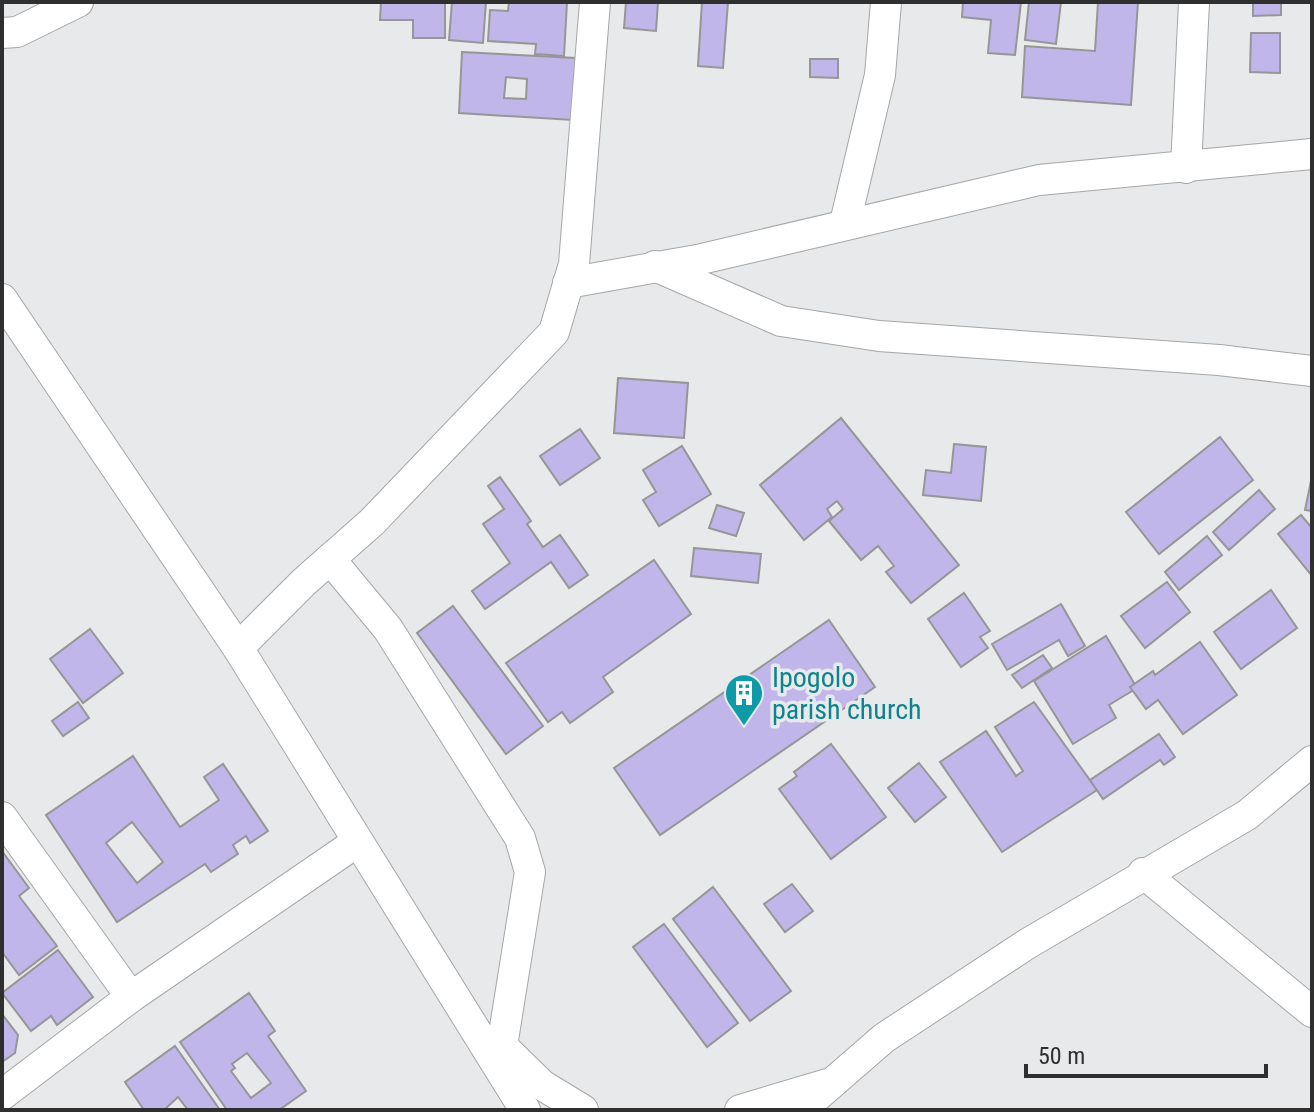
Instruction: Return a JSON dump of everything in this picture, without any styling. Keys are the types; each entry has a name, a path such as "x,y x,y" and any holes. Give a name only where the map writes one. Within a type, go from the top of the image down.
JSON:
{"street":[{"path":"2,33 17,32 78,2"},
{"path":"238,648 420,474 489,396 533,357 554,332 576,249 595,2"},
{"path":"845,223 880,75 886,2"},
{"path":"1186,168 1194,2"},
{"path":"568,283 697,260 845,223 939,206 1039,180 1312,154"},
{"path":"655,266 781,321 837,330 895,338 1219,360 1312,371"},
{"path":"2,299 238,648 357,842 493,1043 525,1110"},
{"path":"330,559 388,629 520,838 530,872 493,1043"},
{"path":"801,1110 884,1038 1143,873 1200,845 1247,815 1312,761"},
{"path":"2,817 131,997"},
{"path":"2,1095 131,997 357,842"},
{"path":"1143,873 1312,1012"},
{"path":"493,1043 542,1085 583,1110"},
{"path":"740,1110 833,1082"}],"building":[{"path":"381,2 445,2 445,38 413,38 413,20 380,20"},
{"path":"452,2 486,2 483,43 449,40"},
{"path":"509,2 567,2 564,56 535,54 536,44 488,41 490,10 508,11"},
{"path":"626,2 658,2 656,31 624,28"},
{"path":"702,2 728,2 723,68 698,66"},
{"path":"963,2 1021,2 1015,55 988,53 991,20 962,17"},
{"path":"1029,2 1061,2 1056,44 1025,40"},
{"path":"1098,2 1138,2 1131,105 1022,97 1025,46 1095,51"},
{"path":"1253,2 1281,2 1281,15 1253,16"},
{"path":"1251,33 1280,33 1280,73 1250,72"},
{"path":"462,52 576,58 573,120 459,113","holes":["506,77 527,79 526,99 504,98"]},
{"path":"810,59 838,59 838,78 810,77"},
{"path":"618,378 688,383 684,438 614,433"},
{"path":"841,418 959,565 911,603 886,572 894,566 878,546 861,560 829,521 843,509 837,501 827,509 832,517 804,540 760,485"},
{"path":"580,429 600,458 560,485 540,456"},
{"path":"1220,437 1253,480 1159,554 1126,512"},
{"path":"954,444 986,447 981,501 923,495 926,470 951,473"},
{"path":"682,446 711,494 659,526 643,500 656,492 643,470"},
{"path":"1312,476 1312,511 1305,510"},
{"path":"500,477 531,521 527,524 543,547 560,535 588,575 569,588 551,562 485,609 472,591 510,563 483,524 504,509 488,486"},
{"path":"1259,490 1275,509 1229,550 1213,532"},
{"path":"717,505 744,513 736,536 709,528"},
{"path":"1301,515 1312,528 1312,576 1278,534"},
{"path":"1207,536 1222,555 1179,590 1165,572"},
{"path":"694,548 761,554 758,583 691,576"},
{"path":"654,560 691,614 603,677 613,692 570,723 562,712 548,722 506,663"},
{"path":"1167,582 1190,612 1145,648 1121,616"},
{"path":"1271,590 1297,628 1241,669 1214,632"},
{"path":"964,593 990,631 980,637 988,648 961,667 928,619"},
{"path":"1061,604 1085,646 1068,656 1059,640 1007,670 992,644"},
{"path":"453,606 543,726 506,754 417,633"},
{"name":"Ipogolo parish church","path":"829,620 875,687 660,835 614,768"},
{"path":"90,629 123,673 83,703 50,659"},
{"path":"1106,636 1137,688 1109,705 1116,718 1073,744 1034,681"},
{"path":"1200,642 1237,695 1183,734 1158,700 1146,709 1130,687 1153,671 1155,675"},
{"path":"1043,655 1052,668 1022,688 1012,675"},
{"path":"78,702 89,718 63,736 52,721"},
{"path":"1034,702 1097,790 1002,852 940,762 986,731 1016,776 1023,771 995,727"},
{"path":"1159,734 1175,757 1164,765 1160,760 1103,799 1090,780"},
{"path":"831,744 886,817 831,859 779,789 797,776 794,772"},
{"path":"133,756 180,827 219,800 204,777 223,764 268,831 250,843 246,836 233,845 238,854 211,872 205,864 117,922 46,815","holes":["132,822 163,862 137,883 106,843"]},
{"path":"919,763 946,797 915,822 888,788"},
{"path":"2,851 29,888 19,896 57,946 19,975 2,952"},
{"path":"792,884 813,911 785,932 764,904"},
{"path":"713,887 791,991 750,1021 673,919"},
{"path":"664,924 738,1023 707,1047 633,947"},
{"path":"58,950 93,997 57,1025 51,1016 31,1031 2,993"},
{"path":"249,993 275,1031 268,1036 306,1091 279,1110 227,1110 180,1042","holes":["247,1053 271,1083 251,1098 231,1071 235,1068 232,1064"]},
{"path":"2,1014 18,1035 15,1053 2,1062"},
{"path":"175,1046 220,1110 188,1110 178,1097 164,1110 144,1110 125,1082"}],"place":[{"name":"Ipogolo parish church","path":"744,727"}]}
